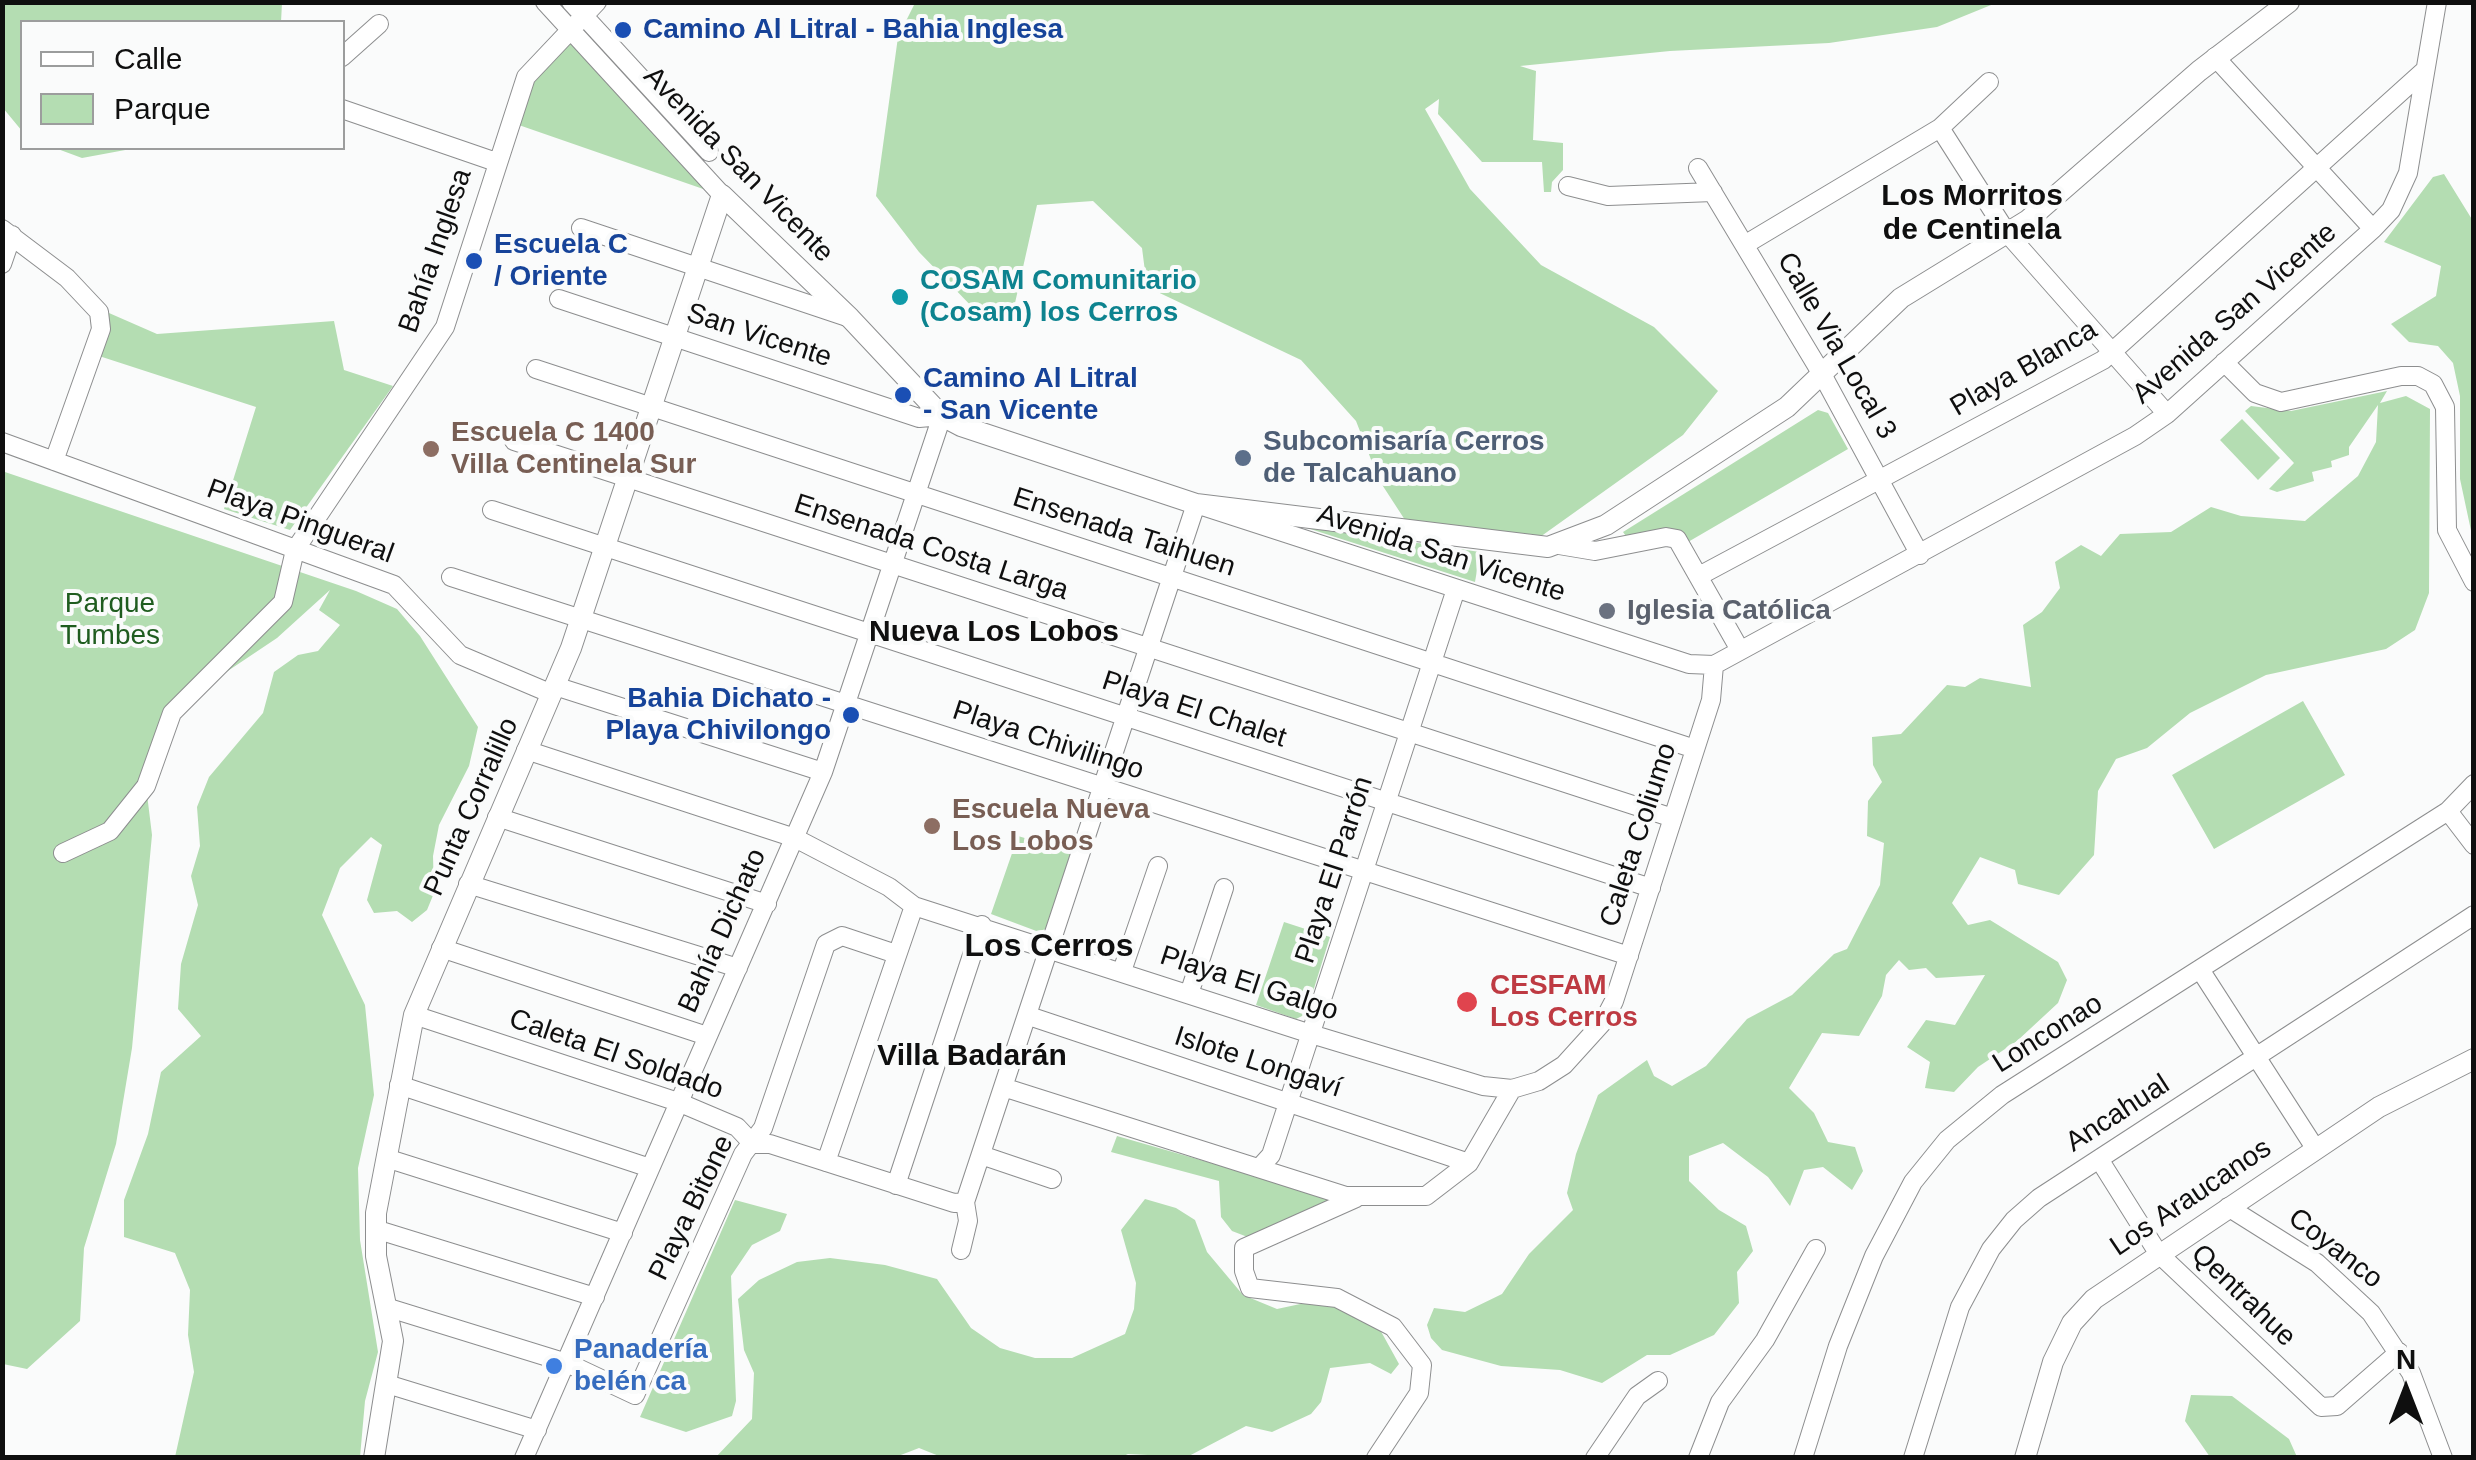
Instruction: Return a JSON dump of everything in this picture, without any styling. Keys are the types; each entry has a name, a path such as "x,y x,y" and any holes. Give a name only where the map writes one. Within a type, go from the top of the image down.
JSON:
{"street":[{"name":"Avenida San Vicente","path":"545,2 584,17 722,195 850,318 942,416 1456,589 1689,664 1714,665 2136,436 2167,414 2373,229 2391,210 2405,184 2437,2"},
{"name":"Avenida San Vicente","path":"571,2 710,152"},
{"path":"961,1250 968,1221 966,1202 1196,504 1526,548 1559,545 1591,534 1788,408 1901,298 2037,213 2216,57 2290,2"},
{"name":"Bahía Inglesa","path":"295,550 438,342 532,65 584,17"},
{"path":"345,54 379,24"},
{"path":"2216,57 2373,229"},
{"name":"Playa Blanca","path":"1700,576 2112,353 2425,70"},
{"path":"1746,244 1940,128 1988,82"},
{"path":"345,110 496,162"},
{"path":"1940,128 2007,233 2167,414"},
{"name":"Calle Via Local 3","path":"1698,168 1823,376 1920,555"},
{"path":"1568,186 1608,196 1713,192"},
{"name":"Punta Corralillo","path":"379,1456 393,1341 389,1308 378,1272 375,1229 414,1015 582,619 722,195"},
{"path":"582,228 850,318"},
{"path":"2,264 7,232 67,278 100,312 101,329 54,461"},
{"name":"San Vicente","path":"559,299 919,418 942,416"},
{"path":"2224,362 2255,393 2281,402 2410,375 2433,384 2445,407 2447,530 2474,582"},
{"name":"Ensenada Taihuen","path":"536,369 1695,749"},
{"name":"Bahía Dichato","path":"524,1458 822,772 942,416"},
{"name":"Ensenada Costa Larga","path":"514,440 1673,818"},
{"name":"Playa Pingueral","path":"2,442 394,585 460,655 553,690 822,772"},
{"name":"Playa El Chalet","path":"492,510 1651,888"},
{"path":"1559,545 1596,551 1672,538 1684,546 1740,650"},
{"path":"63,853 110,831 146,786 172,713 283,602 295,550"},
{"name":"Playa Chivilingo","path":"451,577 1630,956"},
{"name":"Playa El Parrón","path":"1261,1166 1271,1155 1456,589"},
{"name":"Caleta Coliumo","path":"1512,1089 1552,1074 1590,1038 1614,1002 1713,691 1714,665"},
{"name":"Playa El Galgo","path":"526,750 794,838 889,887 914,906 1311,1034 1484,1086 1512,1089"},
{"name":"Lonconao","path":"1804,1458 1862,1284 1900,1204 1933,1155 2002,1096 2448,811 2474,784"},
{"path":"2448,811 2474,845"},
{"path":"497,817 767,904"},
{"path":"1122,972 1158,866"},
{"path":"468,884 738,968"},
{"path":"1189,994 1224,888"},
{"path":"826,1162 914,906"},
{"name":"Ancahual","path":"1913,1458 1952,1327 1986,1258 2026,1208 2474,915"},
{"path":"896,1184 982,926"},
{"name":"Playa Bitone","path":"567,1363 634,1395 744,1154 754,1144 829,940 842,936 896,954"},
{"path":"440,948 707,1036"},
{"path":"2201,972 2315,1148"},
{"name":"Caleta El Soldado","path":"414,1015 678,1102 737,1127 754,1144 770,1144 954,1203 966,1202"},
{"name":"Islote Longaví","path":"1029,1016 1469,1163"},
{"name":"Los Araucanos","path":"2025,1458 2053,1362 2072,1323 2106,1288 2397,1096 2474,1059"},
{"path":"399,1085 650,1168"},
{"path":"1006,1088 1247,1166 1261,1166 1333,1195 1360,1196 1426,1196 1469,1163 1512,1089"},
{"path":"984,1156 1052,1179"},
{"path":"386,1158 623,1233"},
{"name":"Qentrahue","path":"2099,1160 2158,1253 2318,1404 2330,1408 2399,1352"},
{"path":"1360,1196 1244,1248 1244,1271 1250,1288 1270,1294 1322,1294 1365,1312 1393,1327 1422,1364 1420,1393 1376,1458"},
{"name":"Coyanco","path":"2228,1207 2335,1277 2371,1312 2399,1352 2422,1396 2443,1458"},
{"path":"375,1229 595,1297"},
{"path":"1698,1458 1720,1402 1765,1340 1816,1249"},
{"path":"389,1308 567,1363"},
{"path":"1595,1458 1638,1396 1658,1381"},
{"path":"386,1384 537,1430"}],"green space":[{"path":"3,2 282,3 281,20 20,20 20,129 3,108"},
{"path":"915,3 1996,3 1937,27 1829,43 1670,51 1520,66 1536,71 1533,140 1563,143 1563,170 1552,182 1551,192 1544,192 1542,162 1482,162 1438,114 1439,99 1425,109 1470,189 1541,265 1654,327 1718,391 1683,435 1526,547 1405,520 1379,480 1356,421 1301,360 1147,287 1142,248 1093,201 1037,205 1015,303 977,312 919,252 876,196 898,37"},
{"path":"568,37 709,191 513,123 521,95"},
{"path":"60,150 125,150 82,158"},
{"path":"2444,174 2473,221 2473,540 2460,479 2460,396 2453,363 2438,346 2409,342 2391,324 2436,296 2441,266 2384,242 2433,177"},
{"path":"109,313 157,334 334,321 344,370 393,386 290,530 224,509 256,407 96,355"},
{"path":"2387,391 2380,403 2406,396 2430,409 2429,593 2415,630 2386,649 2266,675 2190,713 2147,748 2116,759 2098,791 2094,855 2059,895 2018,884 2015,870 1980,857 1952,903 1968,925 1990,920 2058,962 2067,980 2058,1003 2017,1041 1978,1067 1954,1092 1925,1088 1930,1062 1907,1047 1926,1020 1955,1025 1985,975 1936,978 1926,968 1909,970 1899,960 1886,975 1882,996 1859,1036 1822,1033 1789,1088 1814,1113 1828,1142 1855,1147 1863,1171 1852,1190 1823,1167 1804,1170 1790,1206 1768,1177 1723,1143 1689,1156 1689,1181 1719,1210 1746,1226 1753,1251 1737,1272 1739,1303 1714,1335 1670,1355 1647,1355 1602,1383 1560,1370 1501,1366 1442,1350 1431,1338 1427,1325 1434,1308 1465,1312 1502,1294 1529,1254 1573,1210 1567,1193 1576,1154 1598,1095 1647,1060 1654,1076 1672,1086 1706,1066 1747,1019 1792,995 1834,954 1847,949 1880,885 1884,843 1867,836 1868,801 1882,782 1873,765 1872,737 1901,734 1947,685 1965,687 1980,678 2031,687 2023,625 2042,612 2060,588 2055,562 2081,545 2101,556 2120,534 2171,532 2211,507 2241,516 2305,521 2358,476 2376,442 2378,405 2349,447 2349,455 2331,461 2332,467 2312,472 2314,481 2277,492 2269,489 2294,463 2245,411 2251,406 2291,411"},
{"path":"1818,410 1828,413 1848,449 1688,542 1628,539 1623,532"},
{"path":"2242,419 2280,458 2258,480 2220,440"},
{"name":"Parque Tumbes","path":"2,471 356,591 397,609 420,636 478,727 469,766 439,825 433,856 434,893 427,910 412,922 397,911 374,913 367,900 382,845 371,837 340,868 322,915 365,1005 374,1095 358,1168 360,1240 378,1352 365,1401 360,1457 175,1457 194,1372 188,1335 190,1290 175,1253 124,1237 124,1200 148,1134 161,1072 201,1036 178,1009 181,964 198,905 191,876 200,846 197,807 209,777 263,713 274,672 298,655 318,651 340,625 319,610 330,590 277,638 168,711 146,786 152,835 132,1048 116,1144 84,1248 80,1321 27,1369 3,1364"},
{"path":"1301,526 1480,552 1475,582"},
{"path":"2303,701 2345,775 2214,849 2172,775"},
{"path":"1018,836 1072,852 1047,928 1039,932 991,914"},
{"path":"1284,922 1330,937 1306,1014 1296,1019 1256,1005"},
{"path":"1117,1136 1326,1196 1327,1205 1252,1238 1245,1236 1232,1231 1221,1217 1219,1181 1111,1152"},
{"path":"1145,1199 1176,1208 1195,1220 1207,1252 1243,1295 1277,1309 1342,1295 1378,1326 1399,1364 1391,1374 1370,1363 1330,1368 1321,1402 1311,1414 1272,1432 1246,1426 1187,1457 1128,1454 1119,1458 944,1458 919,1448 893,1458 715,1458 752,1419 754,1373 744,1350 738,1299 759,1280 797,1262 830,1258 885,1265 937,1279 971,1328 1000,1348 1035,1358 1072,1358 1125,1334 1134,1309 1136,1283 1121,1230"},
{"path":"735,1200 787,1214 780,1231 752,1245 731,1276 736,1401 732,1416 686,1432 640,1417"},
{"path":"2191,1395 2232,1396 2289,1439 2297,1457 2210,1457 2185,1421"}],"place":[{"name":"Camino Al Litral - Bahia Inglesa","path":"623,30"},
{"name":"Escuela C / Oriente","path":"474,261"},
{"name":"COSAM Comunitario (Cosam) los Cerros","path":"900,297"},
{"name":"Camino Al Litral - San Vicente","path":"903,395"},
{"name":"Escuela C 1400 Villa Centinela Sur","path":"431,449"},
{"name":"Subcomisaría Cerros de Talcahuano","path":"1243,458"},
{"name":"Iglesia Católica","path":"1607,611"},
{"name":"Bahia Dichato - Playa Chivilongo","path":"851,715"},
{"name":"Escuela Nueva Los Lobos","path":"932,826"},
{"name":"CESFAM Los Cerros","path":"1467,1002"},
{"name":"Panadería belén ca","path":"554,1366"}],"district":[{"name":"Los Morritos de Centinela","path":"1972,214"},
{"name":"Nueva Los Lobos","path":"994,633"},
{"name":"Los Cerros","path":"1049,947"},
{"name":"Villa Badarán","path":"972,1057"}]}
